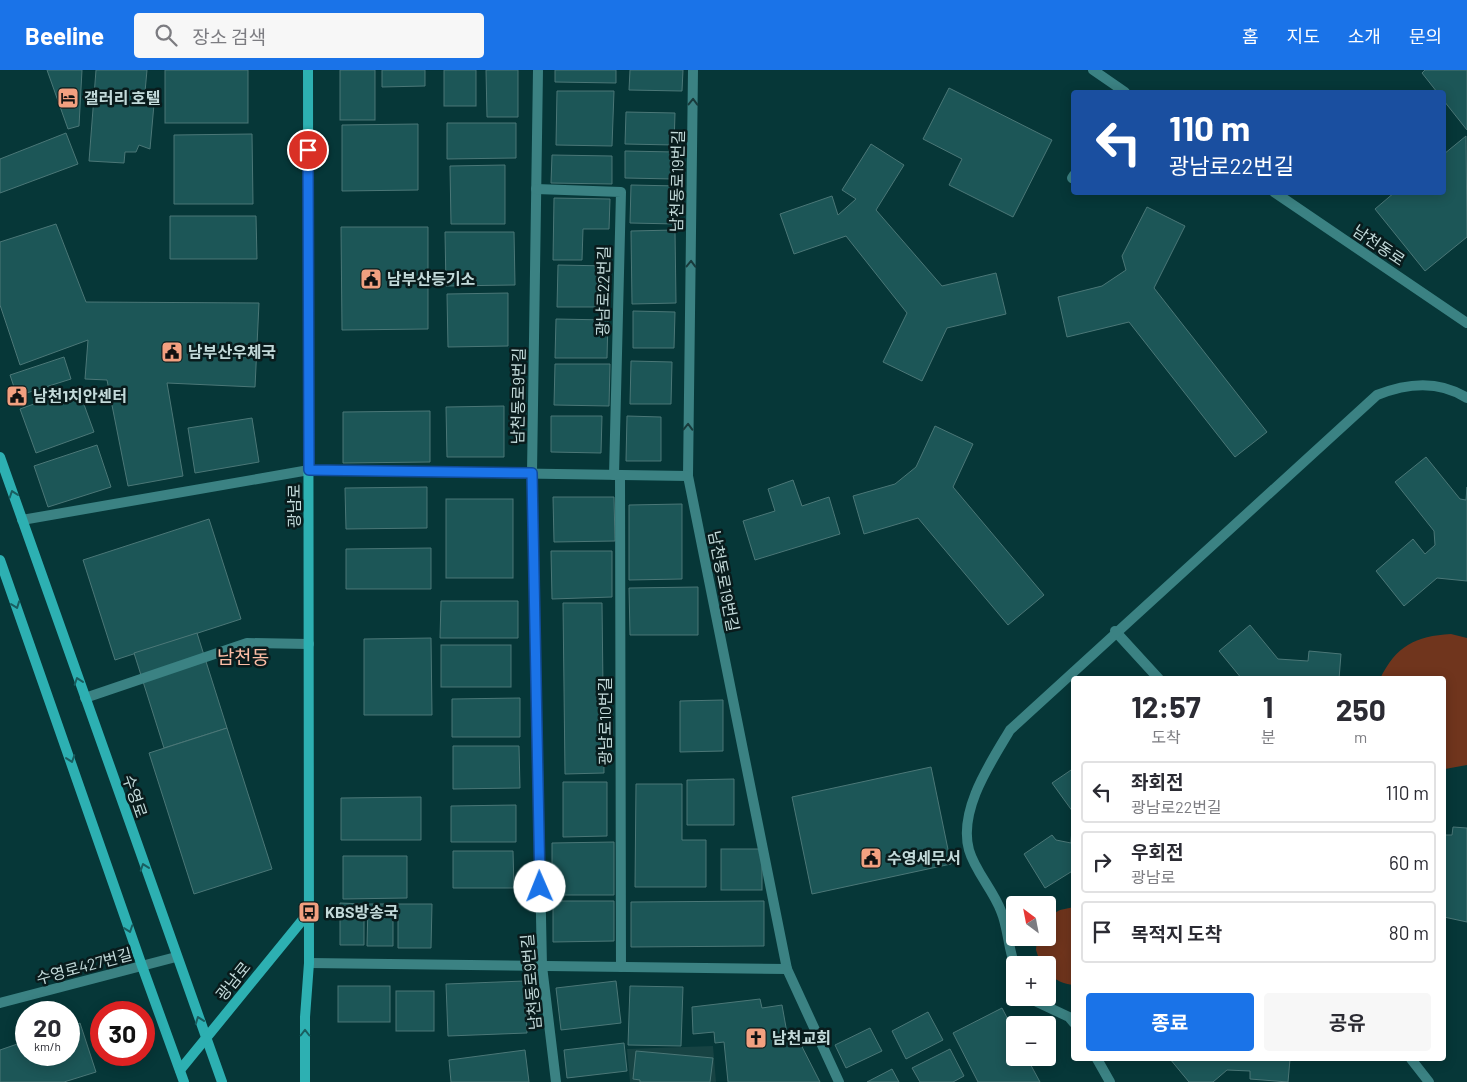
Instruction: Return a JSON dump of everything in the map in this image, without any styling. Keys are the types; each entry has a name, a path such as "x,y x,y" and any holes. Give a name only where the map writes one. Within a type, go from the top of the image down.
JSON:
{"main road":[{"name":"광남로","path":"305,1082 305,1017 309,963 308,70"},
{"name":"수영로","path":"0,457 176,957 222,1082"},
{"path":"0,560 184,1082"},
{"name":"광남로","path":"180,1070 309,912"}],"street":[{"name":"남천동로9번길","path":"538,70 532,473 542,966 556,1082"},
{"name":"남천동로19번길","path":"693,70 688,476 787,969 839,1082"},
{"path":"1093,70 1120,90"},
{"name":"광남로22번길","path":"536,189 621,192 617,475"},
{"name":"남천동로","path":"1278,195 1467,322"},
{"path":"1011,956 1002,912 969,850 967,827 978,782 1010,730 1115,632 1377,395 1399,386 1420,385 1444,386 1467,398"},
{"path":"22,520 309,470 688,476"},
{"name":"광남로10번길","path":"617,475 621,967"},
{"path":"1115,632 1156,676"},
{"path":"85,698 247,643 309,644"},
{"name":"수영로427번길","path":"0,1003 176,957"},
{"path":"309,963 787,969"},
{"path":"1046,1006 1071,1018"},
{"path":"1098,1061 1110,1082"},
{"path":"1413,1061 1429,1082"}],"shaded area":[{"path":"1451,634 1467,638 1467,765 1446,769 1446,676 1382,676 1393,658 1408,645 1417,640"},
{"path":"1071,908 1071,985 1056,979 1056,956 1038,956 1036,950 1036,946 1056,946 1056,912"},
{"path":"713,1046 716,1082 630,1082 627,1049"}],"building":[{"name":"갤러리 호텔","path":"47,70 82,70 79,126 68,129"},
{"path":"96,70 147,70 145,92 155,93 150,149 139,145 136,152 125,152 124,163 89,161"},
{"path":"165,70 248,70 248,123 165,123"},
{"path":"340,70 375,70 375,120 340,120"},
{"path":"382,70 425,70 425,86 382,87"},
{"path":"444,70 476,70 476,106 444,106"},
{"path":"486,70 518,70 518,117 487,117"},
{"path":"555,70 616,70 616,83 555,82"},
{"path":"630,70 683,70 682,91 629,90"},
{"path":"1425,70 1467,70 1467,130 1446,104 1446,90 1435,90 1422,73"},
{"path":"949,88 1052,140 1013,217 949,185 962,159 923,139"},
{"path":"557,91 614,91 612,146 556,145"},
{"path":"626,112 675,113 674,145 625,144"},
{"path":"447,123 516,123 516,158 447,159"},
{"path":"418,124 418,190 342,191 342,125"},
{"path":"66,133 78,164 0,193 0,159"},
{"path":"252,134 253,204 174,204 174,135"},
{"path":"1466,136 1467,237 1425,271 1375,209 1391,195 1446,195 1446,152"},
{"path":"871,144 904,165 876,210 942,286 996,273 1006,314 947,328 922,381 883,362 907,313 846,236 794,254 780,214 832,196 838,215 856,199 842,190"},
{"path":"625,151 675,152 674,179 625,178"},
{"path":"552,155 612,156 612,184 551,183"},
{"path":"505,165 505,224 451,224 450,166"},
{"path":"631,185 678,186 677,224 630,223"},
{"path":"554,198 610,199 609,229 583,229 582,260 553,260"},
{"path":"1147,207 1185,226 1154,288 1267,432 1235,457 1129,322 1067,337 1058,297 1102,286 1126,270 1122,256"},
{"path":"170,216 256,216 257,259 170,259"},
{"name":"남부산우체국","path":"56,224 86,302 259,303 255,387 167,383 183,476 128,486 107,380 85,379 88,340 20,365 0,305 0,242"},
{"path":"341,227 428,227 428,329 342,330"},
{"path":"675,230 676,303 632,304 631,231"},
{"path":"445,232 514,232 515,285 446,286"},
{"path":"558,265 609,266 609,307 557,307"},
{"path":"508,293 508,346 448,347 447,294"},
{"path":"633,311 675,312 674,348 633,348"},
{"path":"556,319 608,320 607,358 555,358"},
{"path":"64,357 71,379 17,396 10,375"},
{"path":"631,361 672,362 671,404 630,404"},
{"path":"555,364 610,364 609,406 554,405"},
{"path":"78,388 94,432 36,453 20,409"},
{"path":"504,406 504,457 447,457 446,407"},
{"path":"430,411 430,462 343,463 343,412"},
{"path":"551,416 602,416 601,453 551,452"},
{"path":"627,416 661,417 661,461 626,461"},
{"path":"252,418 259,462 195,473 188,428"},
{"path":"935,426 973,444 953,487 1044,595 1008,625 918,518 864,534 853,496 895,484 916,467"},
{"path":"97,445 111,487 48,507 34,466"},
{"path":"1426,457 1460,499 1466,500 1467,487 1467,581 1437,578 1404,606 1376,571 1413,539 1425,554 1435,545 1434,531 1395,482"},
{"path":"793,480 802,506 829,497 840,534 755,560 743,521 775,511 768,489"},
{"path":"427,487 427,528 346,529 345,488"},
{"path":"553,497 614,497 615,541 554,542"},
{"path":"446,499 513,499 513,578 446,578"},
{"path":"682,504 682,579 629,580 629,505"},
{"path":"209,519 241,619 115,660 83,560"},
{"path":"431,548 431,589 346,589 346,549"},
{"path":"551,551 612,551 612,597 552,599"},
{"path":"698,587 698,635 630,635 629,588"},
{"path":"441,601 518,601 518,638 440,638"},
{"path":"563,603 602,603 604,773 565,774"},
{"path":"1250,625 1278,659 1308,661 1309,651 1341,654 1339,676 1240,676 1219,651"},
{"path":"197,633 227,728 164,748 134,653"},
{"path":"431,638 432,715 364,715 364,639"},
{"path":"441,645 511,645 511,687 441,687"},
{"path":"520,698 520,737 452,737 452,699"},
{"path":"723,700 723,751 680,752 680,701"},
{"path":"227,728 272,869 194,894 149,753"},
{"path":"453,746 519,746 520,788 453,789"},
{"path":"931,767 951,864 812,894 792,797"},
{"path":"1071,770 1071,809 1052,783"},
{"path":"734,779 734,825 687,825 687,780"},
{"path":"563,782 607,782 607,836 563,837"},
{"path":"636,784 682,784 682,840 706,840 706,887 635,887"},
{"path":"421,797 421,840 341,840 341,798"},
{"path":"516,805 516,842 451,842 451,806"},
{"path":"1453,827 1467,828 1467,922 1446,917 1446,835 1452,835"},
{"path":"1052,835 1056,840 1071,843 1071,872 1045,888 1024,854"},
{"path":"614,842 614,895 552,895 552,843"},
{"path":"721,849 762,849 762,890 721,890"},
{"path":"453,851 513,851 514,888 453,888"},
{"path":"343,856 407,856 407,898 343,899"},
{"path":"553,901 614,901 614,941 553,942"},
{"path":"764,901 764,946 631,947 631,902"},
{"path":"340,903 364,904 364,945 340,945"},
{"path":"368,904 393,904 393,946 367,946"},
{"path":"398,904 432,904 431,948 398,948"},
{"path":"525,981 527,1033 448,1036 446,984"},
{"path":"616,981 621,1023 561,1030 556,988"},
{"path":"338,986 390,986 390,1022 338,1022"},
{"path":"630,986 683,987 681,1046 628,1045"},
{"path":"396,991 434,991 434,1031 396,1031"},
{"name":"남천교회","path":"760,999 762,1008 782,1005 787,1033 794,1031 820,1082 728,1082 724,1042 715,1043 714,1032 693,1034 692,1007"},
{"path":"1002,1008 1006,1016 1006,1066 1031,1066 1040,1082 978,1082 953,1033"},
{"path":"928,1012 943,1040 906,1059 892,1031"},
{"path":"80,1023 90,1054 90,1066 94,1066 96,1072 64,1082 0,1082 0,1050 15,1045 15,1066 80,1066"},
{"path":"870,1028 882,1051 846,1068 835,1045"},
{"path":"624,1043 627,1071 567,1078 564,1050"},
{"path":"950,1049 964,1076 953,1082 920,1082 912,1068"},
{"path":"525,1050 529,1082 451,1082 449,1060"},
{"path":"636,1051 713,1058 710,1082 640,1082 640,1080 633,1079"},
{"path":"1172,1061 1290,1061 1288,1082 1250,1079 1250,1071 1227,1070 1213,1082 1189,1082"},
{"path":"892,1069 899,1082 867,1082"}],"place":[{"name":"갤러리 호텔","path":"68,98"},
{"name":"남부산등기소","path":"371,279"},
{"name":"남부산우체국","path":"172,352"},
{"name":"남천1치안센터","path":"17,396"},
{"name":"수영세무서","path":"871,858"},
{"name":"KBS방송국","path":"309,912"},
{"name":"남천교회","path":"756,1038"}],"district":[{"name":"남천동","path":"243,657"}],"route":[{"path":"308,150 309,470 532,473 540,887"}]}
